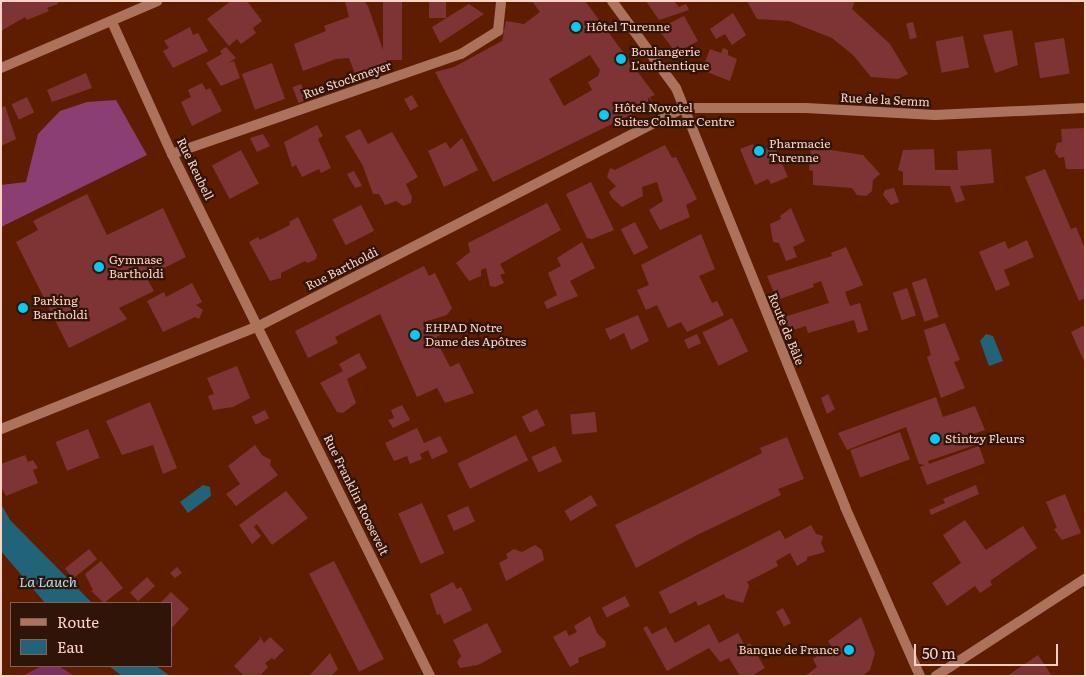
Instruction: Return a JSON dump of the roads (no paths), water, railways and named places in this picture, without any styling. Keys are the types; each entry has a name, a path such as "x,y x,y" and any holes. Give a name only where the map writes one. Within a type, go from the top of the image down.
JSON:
{"street":[{"path":"1,68 112,22 156,1"},
{"name":"Rue Stockmeyer","path":"172,154 460,54 498,31 502,1"},
{"name":"Route de Bâle","path":"612,1 676,88 845,507 920,676"},
{"name":"Rue Reubell","path":"112,22 172,154 258,326"},
{"name":"Rue de la Semm","path":"684,108 806,108 935,115 1085,108"},
{"name":"Rue Bartholdi","path":"1,429 258,326 684,108"},
{"name":"Rue Franklin Roosevelt","path":"258,326 430,676"},
{"path":"936,676 1085,579"}],"water":[{"path":"986,334 993,336 1003,361 989,366 980,341"},
{"path":"203,485 210,487 211,496 188,513 180,502"},
{"name":"La Lauch","path":"1,504 10,520 91,602 44,602 1,551"},
{"path":"110,667 157,667 170,676 122,676"}],"place":[{"name":"Hôtel Turenne","path":"576,27"},
{"name":"Boulangerie L'authentique","path":"621,59"},
{"name":"Hôtel Novotel Suites Colmar Centre","path":"604,115"},
{"name":"Pharmacie Turenne","path":"759,151"},
{"name":"Gymnase Bartholdi","path":"99,267"},
{"name":"Parking Bartholdi","path":"23,308"},
{"name":"EHPAD Notre Dame des Apôtres","path":"415,335"},
{"name":"Stintzy Fleurs","path":"935,439"},
{"name":"Banque de France","path":"849,650"}]}
